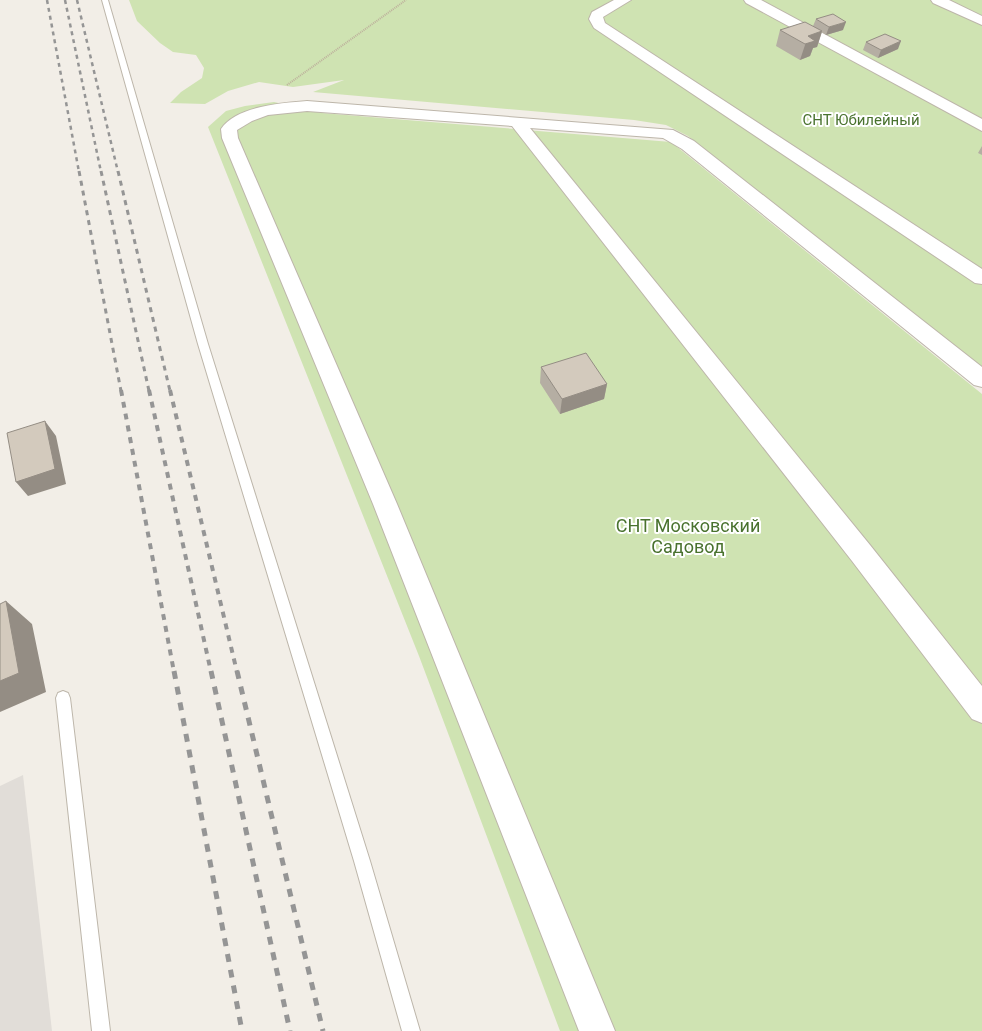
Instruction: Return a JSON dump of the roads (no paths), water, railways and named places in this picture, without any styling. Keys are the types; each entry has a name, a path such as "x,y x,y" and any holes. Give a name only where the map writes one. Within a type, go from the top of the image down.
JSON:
{"street":[{"path":"624,0 597,15 596,19 599,25 982,278"},
{"path":"751,0 982,126"},
{"path":"938,0 982,21"},
{"path":"597,1031 385,504 230,138 229,129 238,120 248,116 287,106 307,106 667,133 688,145 982,379"},
{"path":"518,122 855,545 982,709"}],"lane":[{"path":"105,0 202,344 362,861 411,1031"},
{"path":"62,698 101,1031"}],"railway":[{"path":"47,0 79,172"},
{"path":"65,0 101,172"},
{"path":"77,0 118,172"},
{"path":"79,171 121,391"},
{"path":"101,171 149,391"},
{"path":"118,171 170,391"},
{"path":"121,390 174,672"},
{"path":"149,390 211,672"},
{"path":"170,390 237,672"},
{"path":"174,671 242,1031"},
{"path":"211,671 290,1031"},
{"path":"237,671 323,1031"}],"park label":[{"name":"СНТ Юбилейный","path":"861,120"},
{"name":"СНТ Московский Садовод","path":"688,535"}]}
